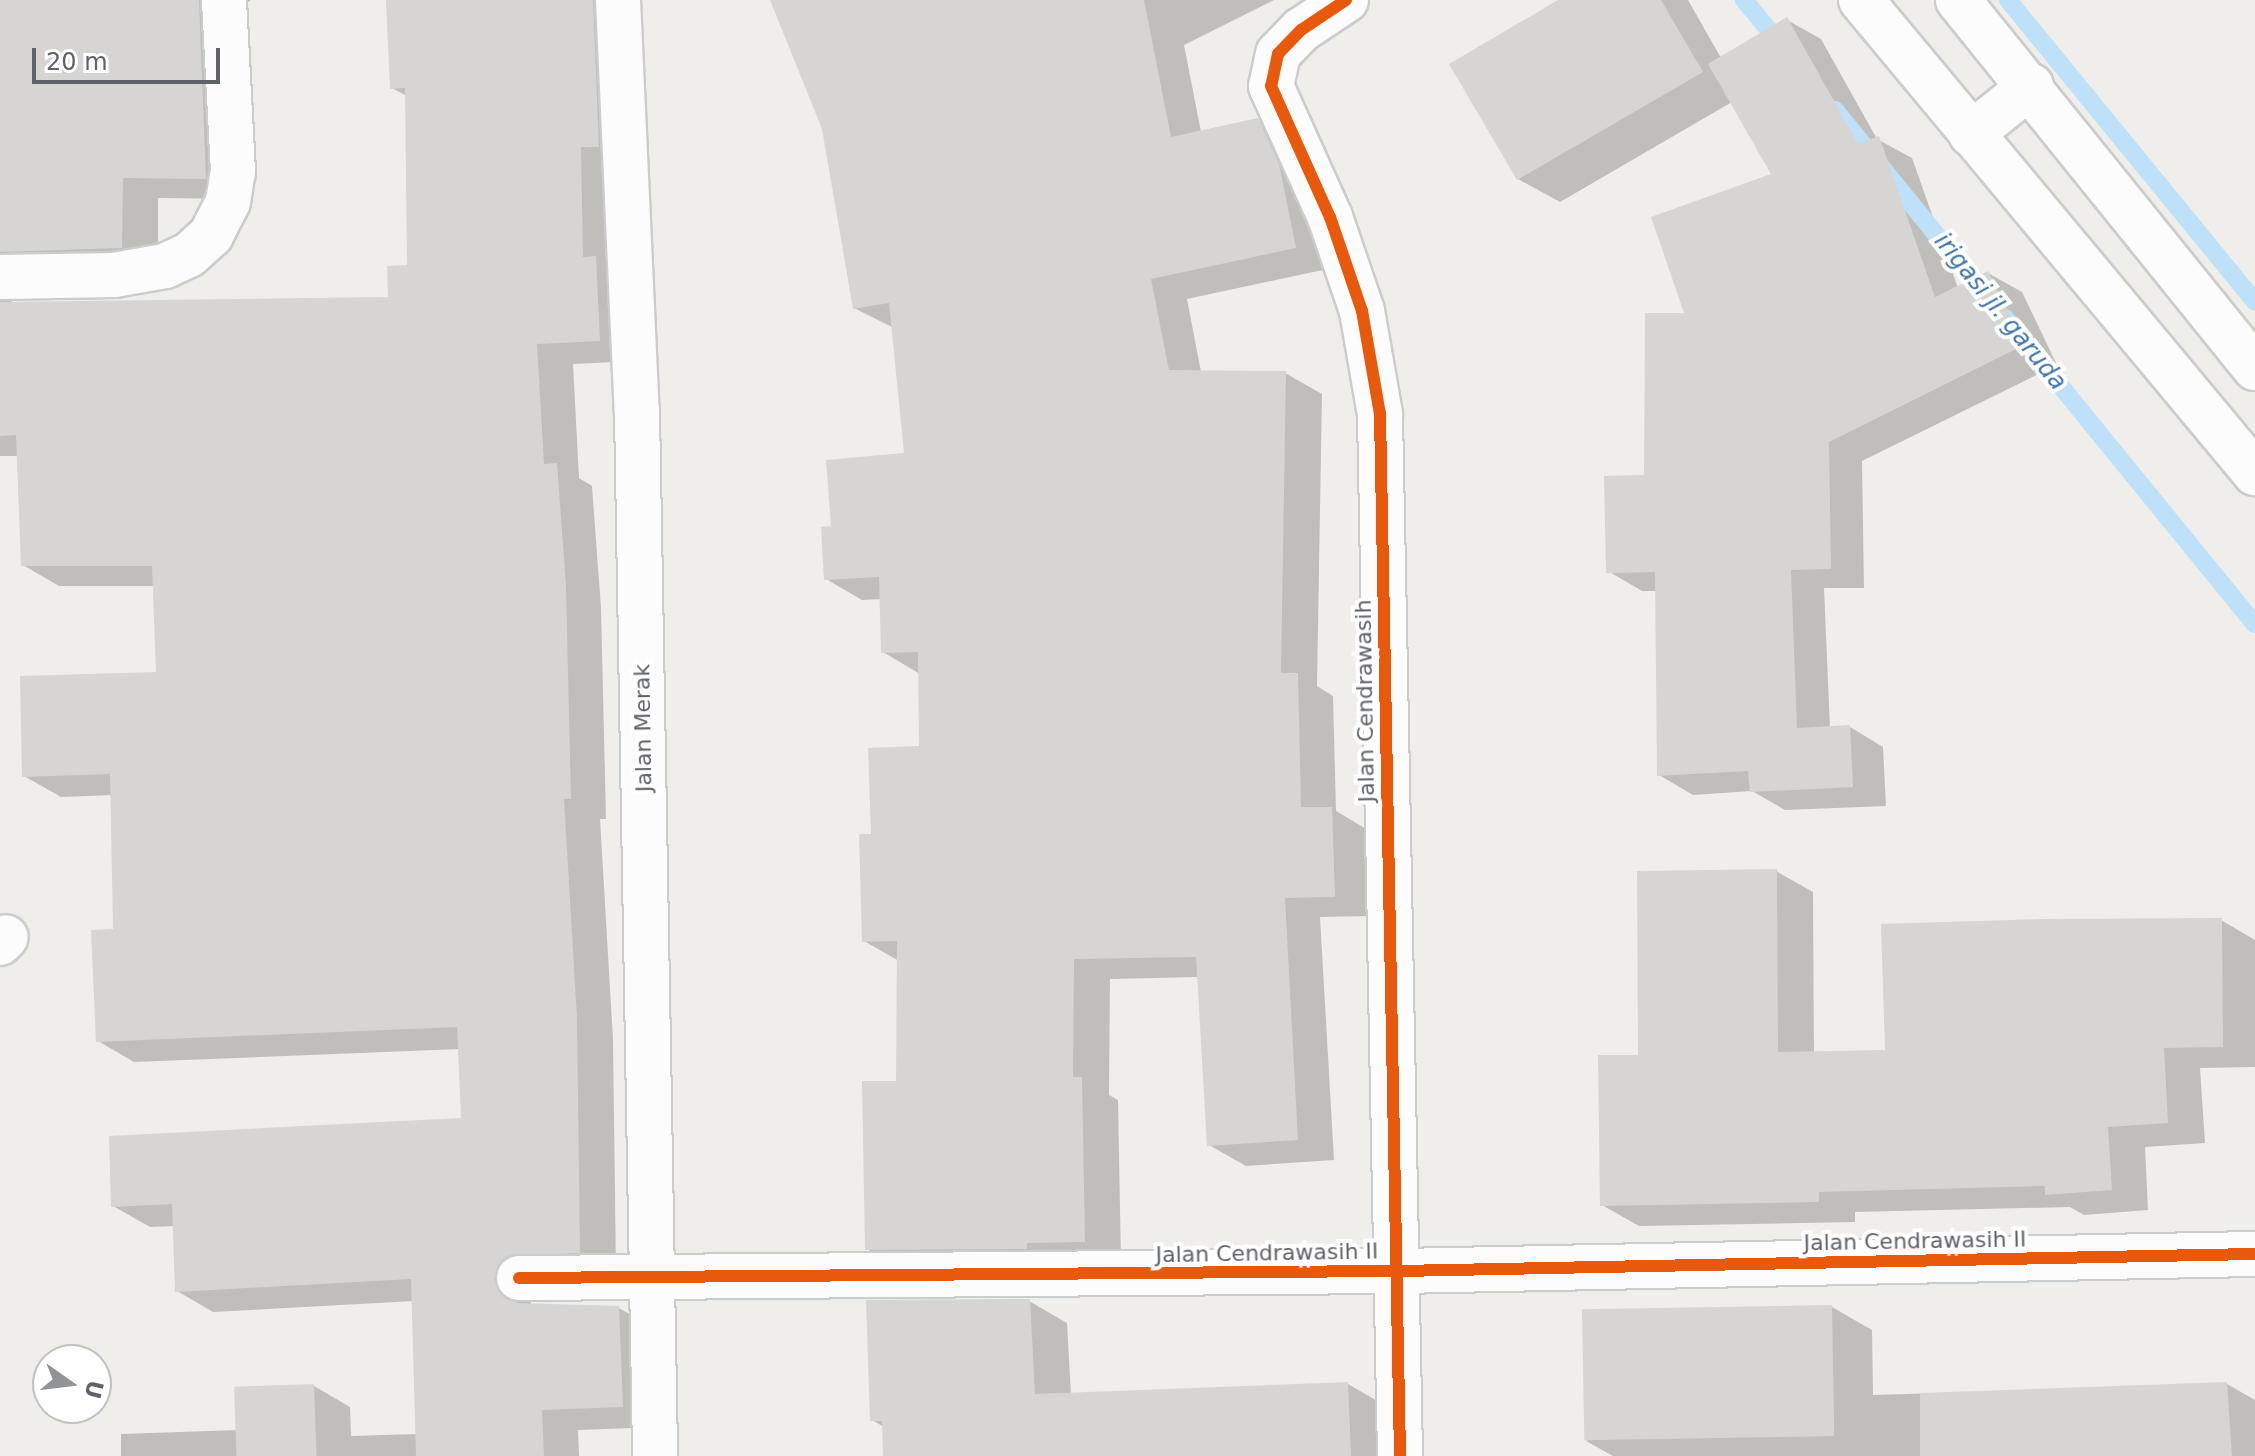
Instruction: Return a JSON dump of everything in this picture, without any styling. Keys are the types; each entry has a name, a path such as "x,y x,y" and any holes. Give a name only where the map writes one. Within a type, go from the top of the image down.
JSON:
{"street":[{"path":"0,277 114,275 165,266 189,255 211,235 228,202 233,172 224,0"},
{"name":"Jalan Merak","path":"618,0 637,411 655,1456"},
{"name":"Jalan Cendrawasih","path":"1346,0 1301,30 1278,54 1271,86 1330,217 1362,311 1380,414 1391,1137 1399,1271 1400,1456"},
{"path":"1861,0 2255,473"},
{"path":"1958,0 2031,86 2255,368"},
{"path":"1971,134 2031,86"},
{"name":"Jalan Cendrawasih II","path":"519,1278 1399,1271 2255,1254"}],"building":[{"path":"0,0 199,0 206,179 123,178 122,248 0,252"},
{"path":"386,0 593,0 599,147 581,147 583,257 596,256 600,341 537,344 544,464 557,463 566,586 571,799 564,799 577,1018 580,1253 507,1256 494,1279 506,1299 518,1303 619,1306 623,1407 542,1410 544,1456 416,1456 411,1279 175,1292 172,1204 111,1207 109,1136 461,1118 457,1027 96,1042 91,930 113,929 110,774 22,777 20,676 156,672 152,566 21,566 16,435 0,436 0,302 388,297 387,266 407,265 405,88 390,89"},
{"path":"770,0 1144,0 1171,137 1258,118 1279,164 1296,248 1151,279 1169,370 1286,371 1281,673 1298,673 1301,807 1332,807 1335,897 1285,898 1298,1140 1207,1146 1196,957 1074,959 1073,1077 1082,1077 1085,1242 1027,1243 1027,1249 865,1250 862,1081 896,1081 897,941 862,942 859,834 871,834 868,748 919,746 918,652 881,653 879,577 824,580 821,527 831,526 826,460 904,453 889,303 853,309 822,129"},
{"path":"1558,0 1661,0 1703,72 1517,180 1449,64"},
{"path":"1787,17 1858,144 1879,136 1935,297 1988,271 2024,345 1829,442 1831,569 1791,570 1797,728 1850,725 1853,787 1750,792 1748,771 1657,776 1655,572 1606,573 1604,476 1644,475 1645,313 1684,313 1651,217 1771,174 1708,64"},
{"path":"1777,869 1778,1052 1885,1050 1881,924 2039,919 2222,918 2223,1047 2164,1048 2168,1123 2108,1127 2112,1190 2045,1195 2045,1186 1819,1192 1819,1202 1600,1206 1598,1055 1638,1055 1637,871"},
{"path":"1030,1299 1035,1394 1348,1382 1351,1456 883,1456 882,1421 870,1421 866,1300"},
{"path":"1832,1305 1834,1436 1584,1440 1582,1309"},
{"path":"2227,1382 2232,1456 1920,1456 1920,1393"},
{"path":"314,1384 317,1456 236,1456 234,1387"}],"waterway":[{"name":"irigasi jl. garuda","path":"1744,0 1783,47"},
{"path":"2008,0 2255,302"},
{"name":"irigasi jl. garuda","path":"1835,110 1988,298"},
{"name":"irigasi jl. garuda","path":"2005,318 2255,624"}],"cycle path":[{"path":"1346,0 1301,30 1278,54 1271,86 1330,217 1362,311 1380,414 1400,1456"},
{"path":"519,1278 1399,1271 2255,1254"}]}
